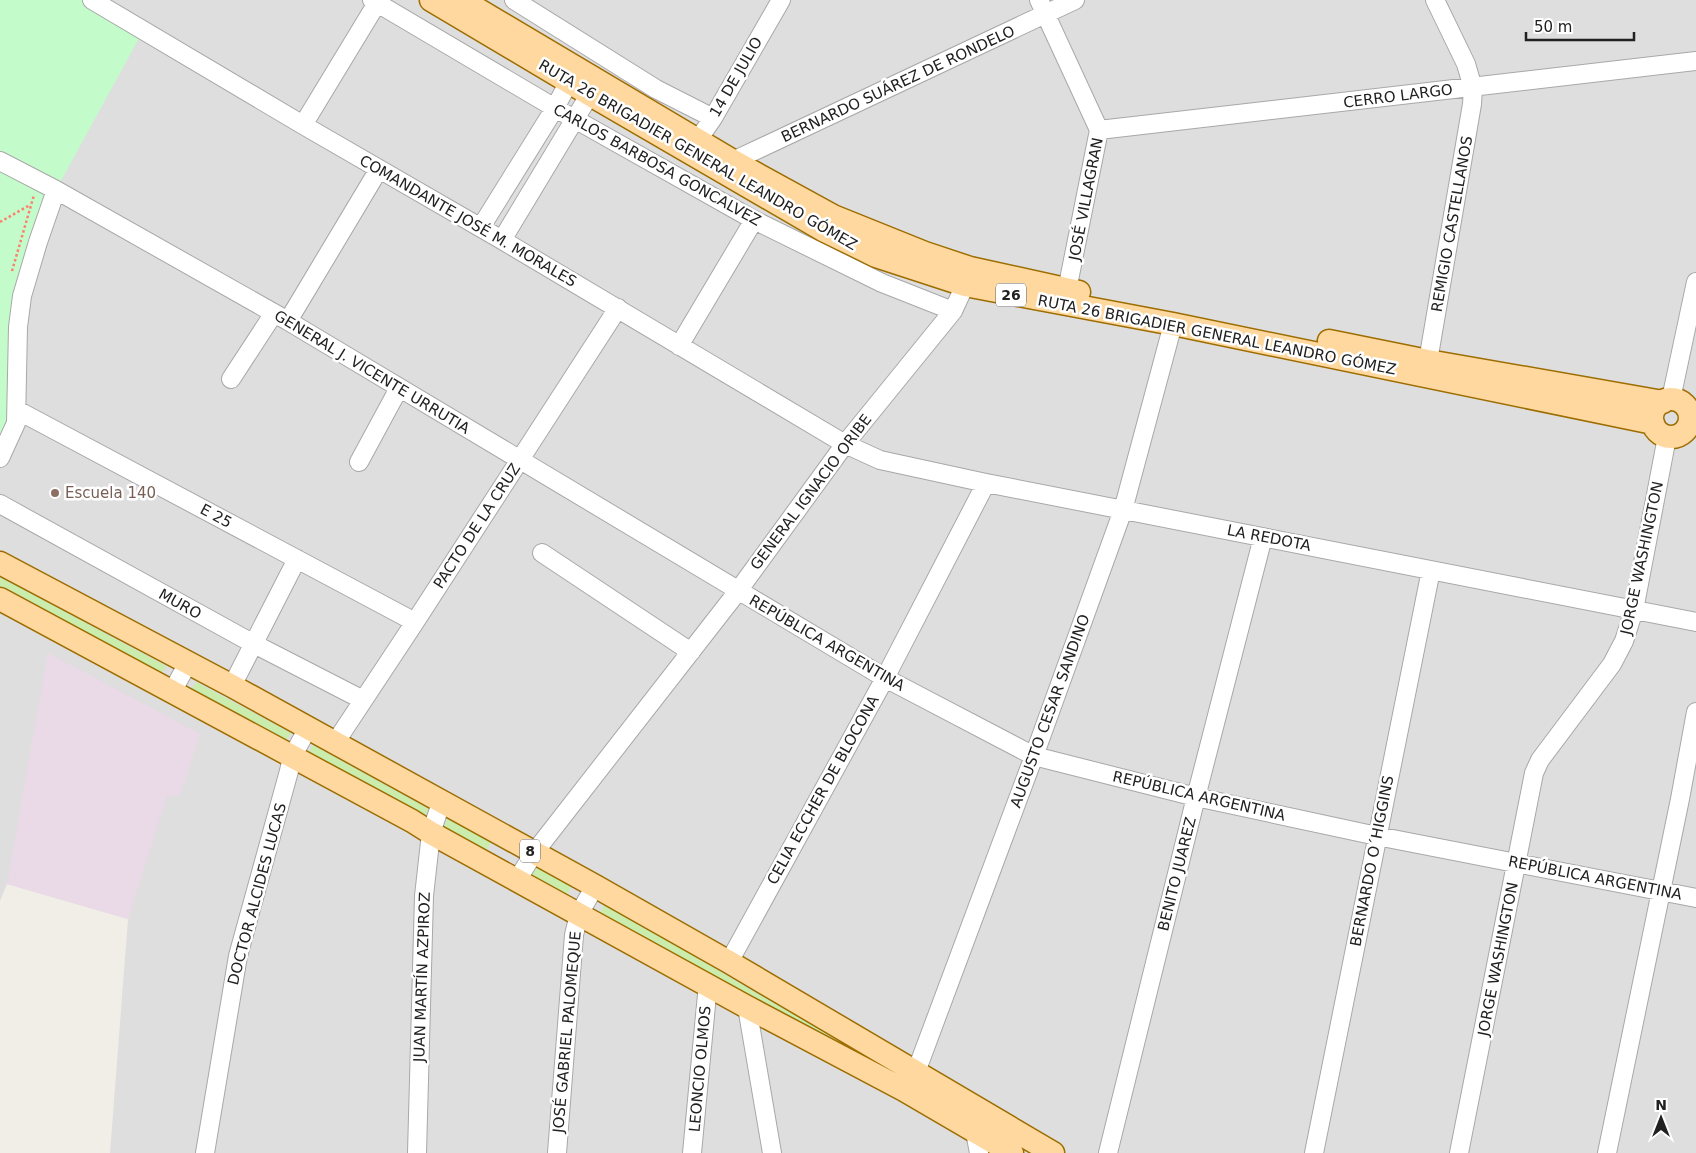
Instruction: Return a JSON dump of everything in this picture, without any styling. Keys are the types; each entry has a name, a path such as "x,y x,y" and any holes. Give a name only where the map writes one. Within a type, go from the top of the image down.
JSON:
{"main road":[{"name":"RUTA 26 BRIGADIER GENERAL LEANDRO GÓMEZ","path":"431,0 572,74"},
{"name":"RUTA 26 BRIGADIER GENERAL LEANDRO GÓMEZ","path":"462,0 572,74 728,166 833,216 925,253 968,277 1173,324 1681,425"},
{"name":"RUTA 26 BRIGADIER GENERAL LEANDRO GÓMEZ","path":"968,277 1068,290 1428,361 1667,400"},
{"path":"1667,400 1656,407 1653,415 1681,425"},
{"name":"26","path":"1667,400 1679,401 1686,406 1681,425"},
{"name":"8","path":"0,563 232,686 441,803 595,886 728,962 910,1081 977,1142 1012,1153"},
{"name":"8","path":"0,599 412,821 747,1007 910,1081 1053,1153"}],"street":[{"name":"COMANDANTE JOSÉ M. MORALES","path":"92,0 379,170 618,308 845,444"},
{"path":"514,0 656,89 712,118"},
{"name":"14 DE JULIO","path":"694,146 781,0"},
{"name":"BERNARDO SUÁREZ DE RONDELO","path":"728,166 1042,7 1075,0"},
{"path":"1435,0 1466,64 1473,88"},
{"path":"303,125 374,1"},
{"name":"CARLOS BARBOSA GONCALVEZ","path":"374,1 573,119 754,220 882,283 953,310"},
{"name":"JOSÉ VILLAGRAN","path":"1042,7 1100,130 1068,290"},
{"name":"CERRO LARGO","path":"1100,130 1696,61"},
{"path":"481,228 554,108 572,74"},
{"path":"502,240 593,87"},
{"name":"REMIGIO CASTELLANOS","path":"1428,361 1472,104 1473,88"},
{"name":"GENERAL J. VICENTE URRUTIA","path":"0,161 56,190 281,317 738,591"},
{"path":"231,379 281,317 379,170"},
{"path":"0,458 16,423 18,326 22,296 30,265 56,190"},
{"path":"679,346 754,220"},
{"name":"GENERAL IGNACIO ORIBE","path":"517,880 534,853 738,591 845,444 953,310 968,277"},
{"path":"1667,400 1696,282"},
{"name":"PACTO DE LA CRUZ","path":"335,743 618,308"},
{"name":"AUGUSTO CESAR SANDINO","path":"910,1081 1034,756 1123,510 1173,324"},
{"path":"359,462 399,388"},
{"name":"E 25","path":"17,410 415,622"},
{"name":"JORGE WASHINGTON","path":"1459,1153 1534,773 1540,760 1612,664 1624,641 1634,610 1681,425"},
{"name":"LA REDOTA","path":"845,444 880,460 986,483 1696,622"},
{"name":"CELIA ECCHER DE BLOCONA","path":"728,962 885,678 986,483"},
{"name":"MURO","path":"0,504 254,644 363,700"},
{"name":"BENITO JUAREZ","path":"1108,1153 1196,797 1263,537"},
{"path":"542,553 691,652"},
{"path":"232,686 298,559"},
{"name":"BERNARDO O´HIGGINS","path":"1314,1153 1431,570"},
{"name":"REPÚBLICA ARGENTINA","path":"738,591 885,678 1034,756 1196,797 1377,836 1696,898"},
{"path":"172,692 188,663"},
{"path":"1607,1153 1696,712"},
{"name":"DOCTOR ALCIDES LUCAS","path":"206,1153 238,956 292,757 308,728"},
{"name":"JUAN MARTÍN AZPIROZ","path":"417,1153 424,896 431,833 441,803"},
{"name":"JOSÉ GABRIEL PALOMEQUE","path":"557,1153 574,935 579,914 595,886"},
{"name":"LEONCIO OLMOS","path":"692,1153 708,984"},
{"path":"747,1007 772,1153"}],"path":[{"path":"0,222 31,204"}],"shaded area":[{"path":"0,0 1696,0 1696,1153 110,1153 128,919 7,884 0,901"},
{"path":"48,653 200,734 180,795 167,796 128,919 7,884"}],"green space":[{"path":"0,0 92,0 143,31 56,190 28,272 17,410 0,458"},
{"path":"0,577 166,666 161,675 0,590"},
{"path":"196,682 291,733 285,743 190,692"},
{"path":"313,745 429,809 424,818 308,754"},
{"path":"448,818 492,841 486,851 443,828"},
{"path":"533,864 572,886 566,896 527,873"},
{"path":"606,904 895,1072 893,1076 599,913"}],"place":[{"name":"Escuela 140","path":"55,493"}]}
